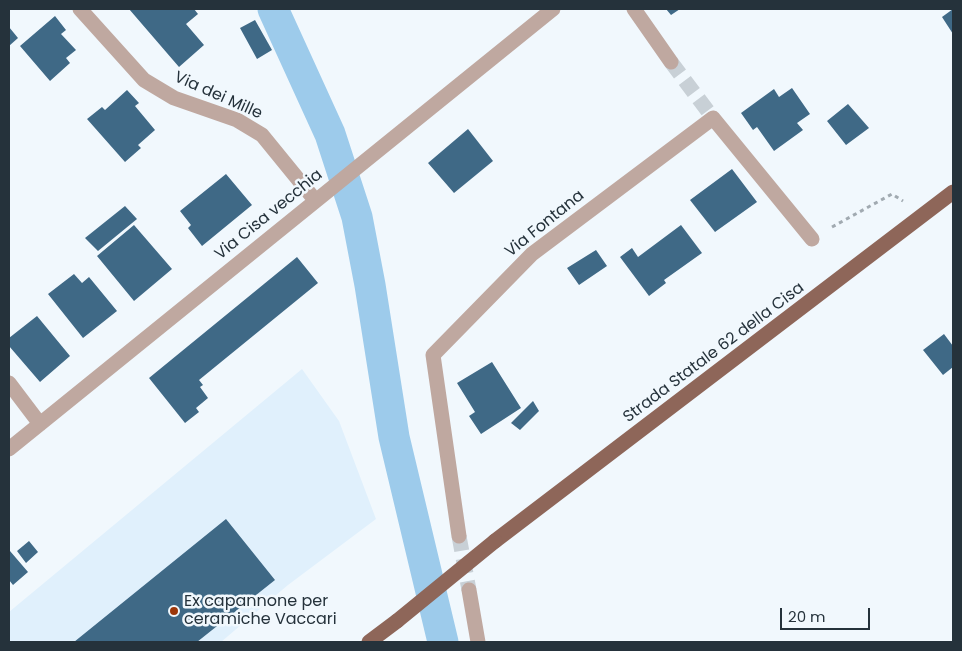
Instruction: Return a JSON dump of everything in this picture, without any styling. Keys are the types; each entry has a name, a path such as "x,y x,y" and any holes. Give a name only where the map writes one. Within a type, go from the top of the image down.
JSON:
{"main road":[{"name":"Strada Statale 62 della Cisa","path":"369,642 495,541 953,192"}],"street":[{"name":"Via dei Mille","path":"80,9 144,80 174,98 237,120 262,135 315,200"},
{"name":"Via Cisa vecchia","path":"9,449 553,9"},
{"path":"634,9 671,62"},
{"name":"Via Fontana","path":"459,536 433,355 532,254 713,118 812,238"},
{"path":"9,383 40,424"},
{"path":"469,590 478,642"}],"path":[{"path":"812,238 892,194 924,215"}],"shaded area":[{"path":"302,369 339,421 376,519 288,585 221,642 9,642 9,612"}],"building":[{"path":"129,9 194,9 198,14 186,24 204,45 179,67"},
{"path":"666,9 680,9 671,15"},
{"path":"953,9 953,34 942,17"},
{"path":"55,16 66,30 61,34 76,50 66,58 70,63 50,81 20,46"},
{"path":"255,20 272,50 257,59 240,28"},
{"path":"9,27 18,38 9,46"},
{"path":"792,88 810,114 797,123 803,130 774,151 757,127 753,130 741,113 774,89 779,97"},
{"path":"127,90 139,103 135,106 155,130 138,145 141,148 125,162 87,119 102,107 105,110"},
{"path":"848,104 869,128 846,145 827,121"},
{"path":"468,129 493,161 454,193 428,163"},
{"path":"732,169 757,202 715,232 690,200"},
{"path":"226,174 252,205 202,246 188,228 191,225 180,211"},
{"path":"125,206 137,219 98,251 85,238"},
{"path":"134,225 172,269 134,301 97,256"},
{"path":"681,225 702,253 664,280 666,283 649,296 620,257 632,248 638,257"},
{"path":"596,250 607,266 579,285 567,268"},
{"path":"297,257 318,283 199,380 203,385 200,387 208,398 196,408 199,412 185,423 149,378"},
{"path":"74,274 82,283 89,277 117,311 83,338 48,294"},
{"path":"37,316 70,356 40,382 9,346 9,338"},
{"path":"944,334 953,346 953,367 943,375 923,350"},
{"path":"492,362 521,408 481,434 469,416 475,412 457,383"},
{"path":"533,401 539,411 520,430 511,423"},
{"name":"Ex capannone per ceramiche Vaccari","path":"226,519 275,580 197,642 74,642"},
{"path":"29,541 38,552 26,563 17,551"},
{"path":"9,551 28,572 13,585 9,580"}],"waterway":[{"path":"273,9 330,134 357,217 370,285 394,437 443,642"}],"tunnel":[{"path":"671,62 713,118"},
{"path":"459,536 469,590"}],"place":[{"name":"Ex capannone per ceramiche Vaccari","path":"174,611"}]}
